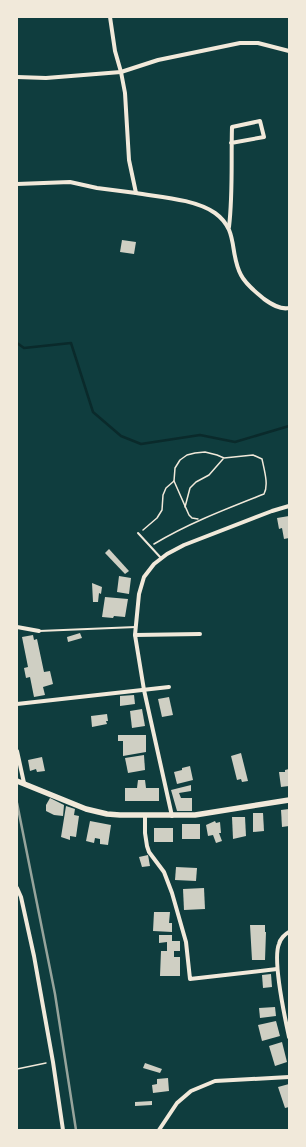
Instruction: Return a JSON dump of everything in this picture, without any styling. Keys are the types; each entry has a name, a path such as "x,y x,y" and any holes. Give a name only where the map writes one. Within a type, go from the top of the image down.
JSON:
{"street":[{"path":"110,17 115,50 125,93 130,160 136,193"},
{"path":"17,77 46,78 121,72 158,60 240,43 258,43 289,51"},
{"path":"231,143 264,137 260,121 232,126 231,143 231,209 229,227 237,265 241,276 254,291 272,305 286,309 289,308"},
{"path":"17,184 70,182 97,188 136,193 197,204 215,213 229,227"},
{"path":"172,816 144,690 135,635 139,594 144,577 154,564 161,558 184,545 241,522 289,506"},
{"path":"17,627 39,631"},
{"path":"135,635 200,634"},
{"path":"17,704 169,687"},
{"path":"17,751 24,783"},
{"path":"17,781 76,806 95,812 113,815 195,815 289,800"},
{"path":"145,816 147,846 164,872 172,893 186,942 190,979 277,969"},
{"path":"17,888 21,897 34,956 53,1062 63,1130"},
{"path":"289,932 279,943 277,952 277,969 283,1011 289,1037"},
{"path":"159,1130 177,1103 191,1091 215,1082 289,1077"}],"lane":[{"path":"138,533 161,558"},
{"path":"39,631 136,627"}],"path":[{"path":"151,546 199,519 264,494 266,491 266,485 262,459 253,455 224,458 206,452 187,455 180,460 176,468 174,481 188,515 192,518 199,519"},
{"path":"185,507 190,488 196,482 208,475 224,458"},
{"path":"138,533 150,526 157,518 162,510 163,495 166,488 174,481"},
{"path":"17,1069 53,1062"}],"building":[{"path":"122,240 136,242 134,254 120,252"},
{"path":"289,516 289,538 284,539 282,528 279,529 277,518"},
{"path":"109,549 129,571 125,574 105,553"},
{"path":"119,576 131,578 129,594 117,592"},
{"path":"92,583 102,587 101,594 99,593 98,602 93,602"},
{"path":"105,597 128,599 125,617 102,617"},
{"path":"80,633 82,638 68,642 67,637"},
{"path":"33,635 34,640 37,639 44,672 50,671 53,684 43,687 45,695 34,697 30,677 26,678 24,668 28,667 22,637"},
{"path":"134,695 135,704 120,706 120,696"},
{"path":"169,697 173,715 162,717 158,699"},
{"path":"142,709 145,726 132,728 130,711"},
{"path":"107,714 107,724 92,727 91,716"},
{"path":"118,735 146,735 146,752 123,756 123,741 118,741"},
{"path":"241,753 248,781 242,782 241,779 237,780 231,756"},
{"path":"144,755 145,770 128,773 125,758"},
{"path":"42,757 45,771 37,772 36,769 30,771 28,760"},
{"path":"190,766 193,780 177,784 174,772"},
{"path":"289,769 289,786 281,787 279,772 285,772 285,770"},
{"path":"138,780 145,780 146,788 159,788 159,801 125,801 125,788 137,788"},
{"path":"191,785 191,791 179,793 181,798 192,798 192,811 177,811 171,790"},
{"path":"50,798 64,805 63,816 54,815 46,811 46,805"},
{"path":"66,806 75,809 74,815 79,816 76,837 70,836 70,840 61,837"},
{"path":"289,809 289,826 282,827 281,810"},
{"path":"253,813 263,813 264,831 253,832"},
{"path":"232,817 245,817 246,836 233,839"},
{"path":"90,821 111,825 108,845 100,844 100,839 95,838 94,843 86,841"},
{"path":"215,821 216,823 220,822 221,833 219,833 222,841 216,843 213,835 208,836 206,825"},
{"path":"182,824 200,824 200,839 182,839"},
{"path":"154,828 173,828 173,842 154,842"},
{"path":"148,855 150,866 142,867 139,857"},
{"path":"176,867 197,868 196,881 175,880"},
{"path":"204,888 205,909 184,910 183,889"},
{"path":"154,912 170,912 169,923 172,923 172,932 153,931"},
{"path":"250,925 265,925 265,960 252,960"},
{"path":"159,935 172,935 172,941 180,941 180,951 174,951 174,957 180,957 180,976 160,976 161,951 167,951 167,942 159,943"},
{"path":"271,974 272,987 263,988 262,975"},
{"path":"275,1007 276,1016 260,1018 259,1008"},
{"path":"276,1021 280,1036 262,1041 258,1025"},
{"path":"282,1042 287,1062 275,1066 269,1046"},
{"path":"145,1063 162,1069 160,1073 143,1068"},
{"path":"168,1078 169,1091 153,1093 152,1085 157,1084 157,1079"},
{"path":"289,1084 289,1107 285,1108 278,1087"},
{"path":"152,1101 152,1105 135,1106 135,1102"}],"waterway":[{"path":"17,343 24,348 71,343 93,412 121,436 141,444 200,435 235,442 289,426"}],"railway":[{"path":"17,803 55,994 76,1130"}]}
